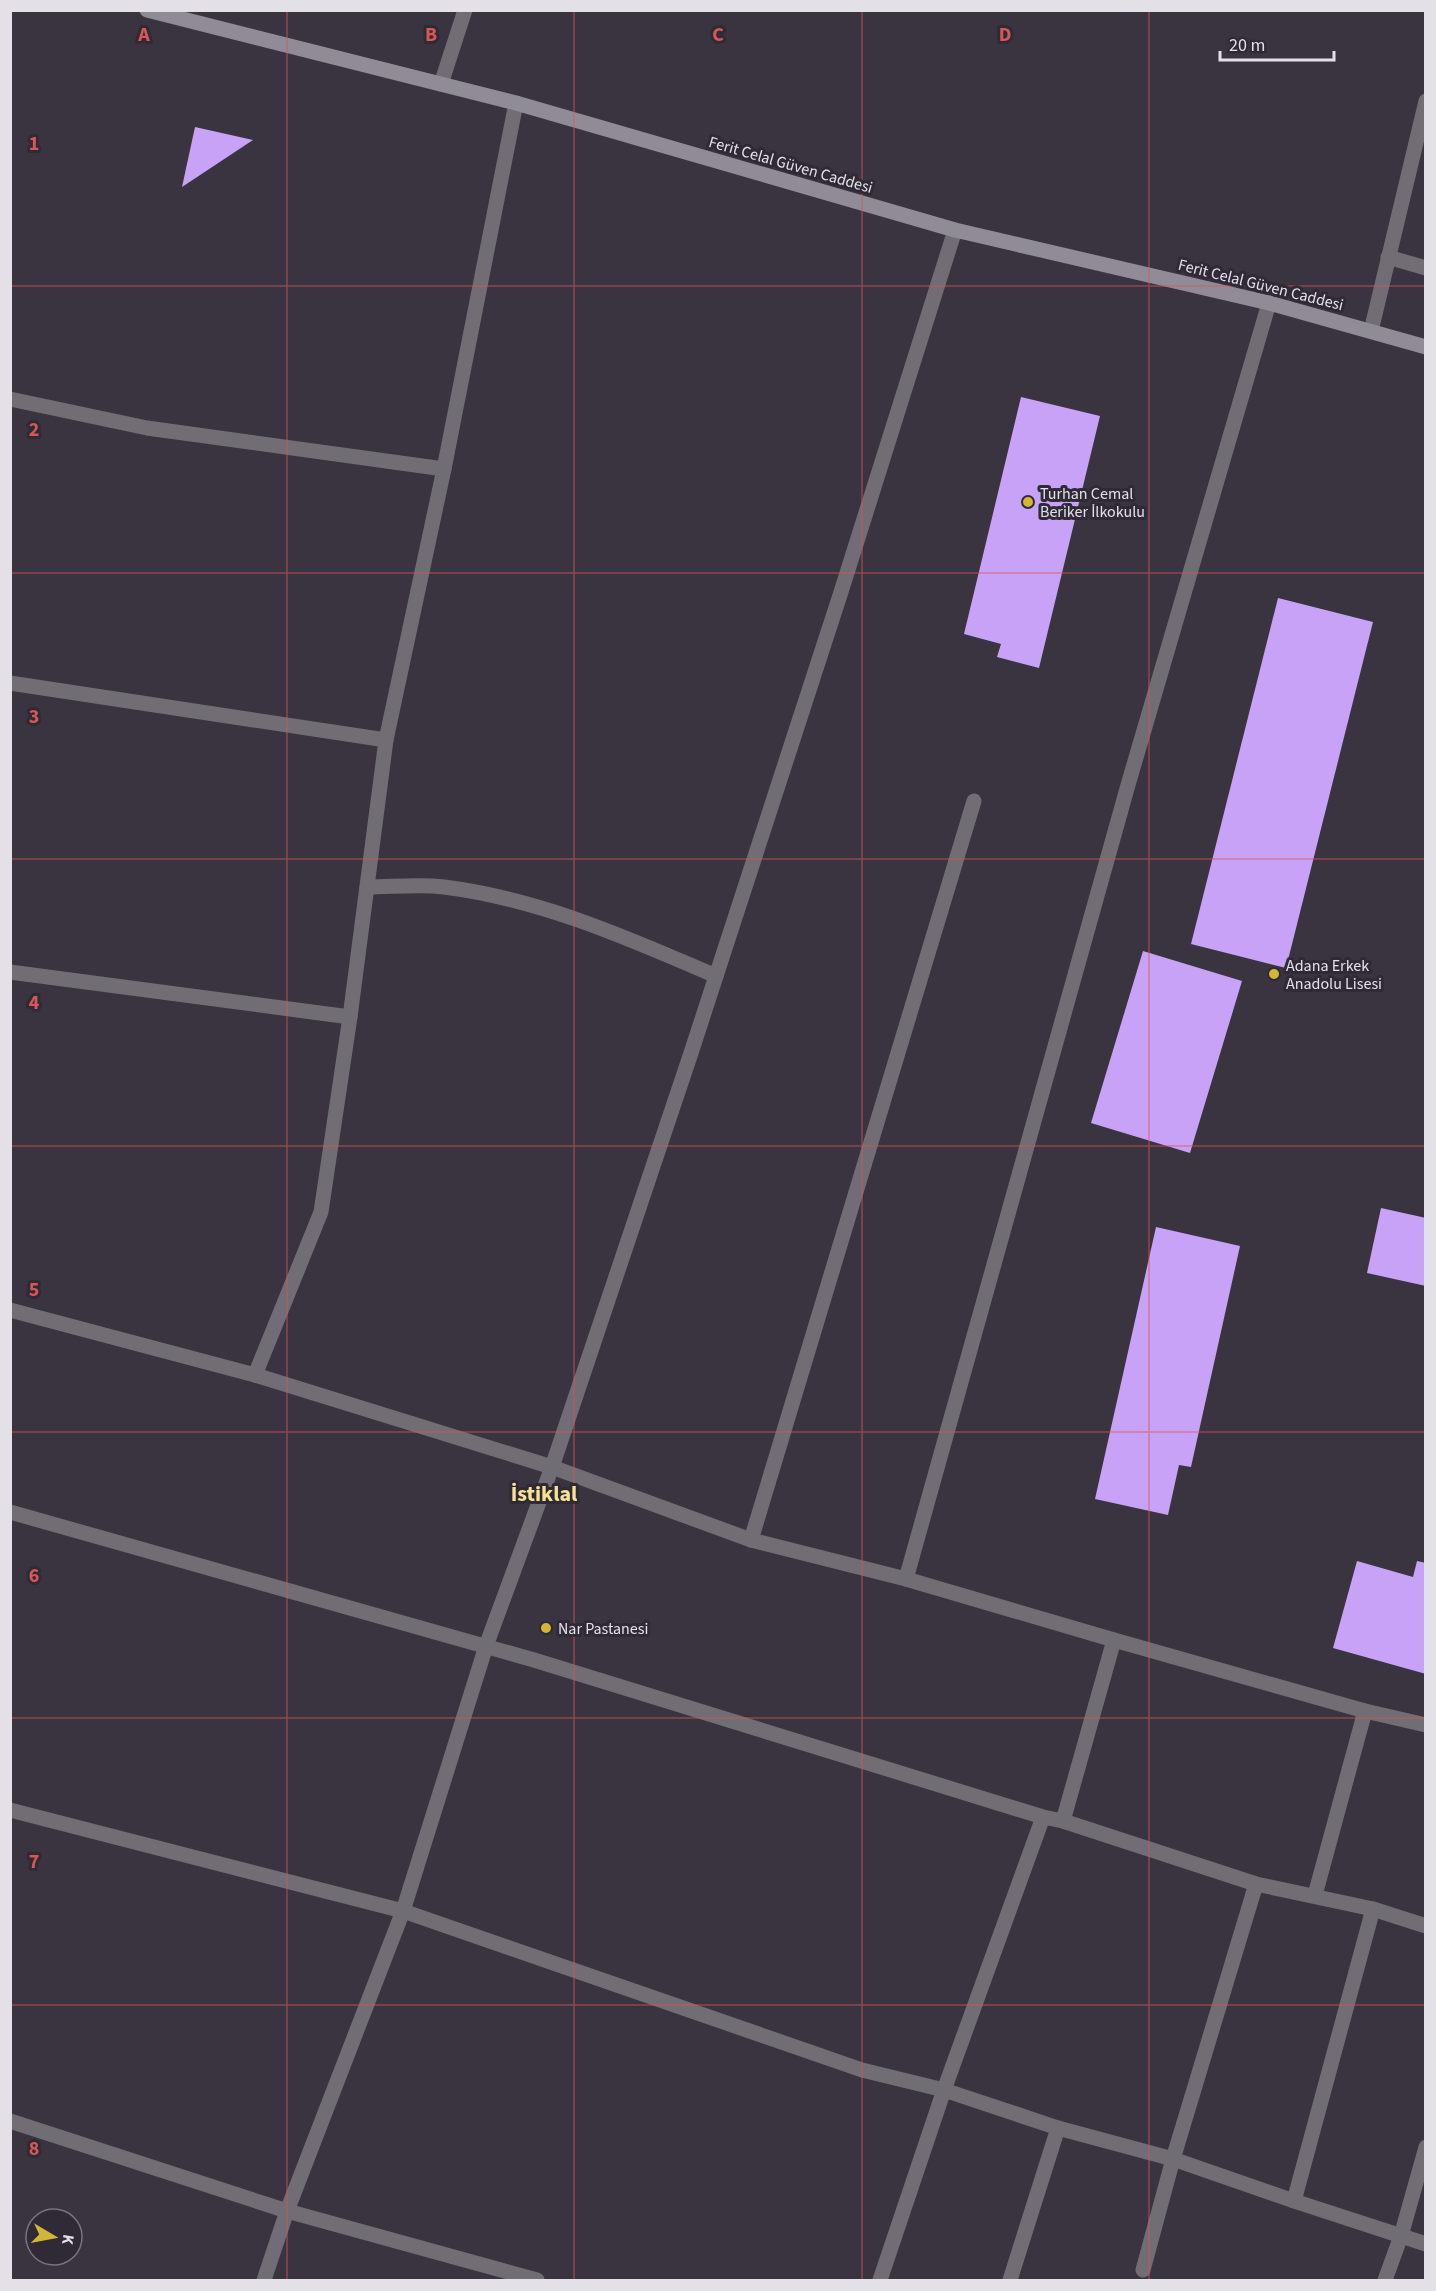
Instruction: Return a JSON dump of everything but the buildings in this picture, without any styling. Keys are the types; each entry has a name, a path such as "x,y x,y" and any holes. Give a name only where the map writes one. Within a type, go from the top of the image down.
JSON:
{"main road":[{"name":"Ferit Celal Güven Caddesi","path":"147,10 516,103 955,230 1269,303 1425,347"}],"street":[{"path":"441,84 465,10"},
{"path":"1371,332 1425,101"},
{"path":"255,1375 321,1212 350,1017 386,740 444,469 516,103"},
{"path":"264,2280 287,2211 403,1911 486,1646 552,1467 716,976 955,230"},
{"path":"1388,257 1425,267"},
{"path":"906,1578 1124,796 1269,303"},
{"path":"10,399 147,428 444,469"},
{"path":"10,683 386,740"},
{"path":"751,1540 974,801"},
{"path":"367,887 442,886 531,904 613,932 716,976"},
{"path":"10,972 350,1017"},
{"path":"10,1310 255,1375 552,1467 751,1540 906,1578 1114,1641 1365,1711 1425,1725"},
{"path":"10,1512 486,1646 1063,1821 1256,1884 1373,1909 1425,1926"},
{"path":"1063,1821 1114,1641"},
{"path":"1315,1895 1365,1711"},
{"path":"10,1810 403,1911 862,2070 944,2090 1058,2128 1173,2159 1425,2244"},
{"path":"880,2280 944,2090 1042,1816"},
{"path":"1143,2270 1173,2159 1256,1884"},
{"path":"1294,2201 1373,1909"},
{"path":"10,2121 287,2211 537,2280"},
{"path":"1010,2280 1058,2128"},
{"path":"1385,2280 1401,2236 1425,2147"}],"place":[{"name":"Turhan Cemal Beriker İlkokulu","path":"1028,502"},
{"name":"Adana Erkek Anadolu Lisesi","path":"1274,974"},
{"name":"Nar Pastanesi","path":"546,1628"}],"district":[{"name":"İstiklal","path":"544,1493"}]}
